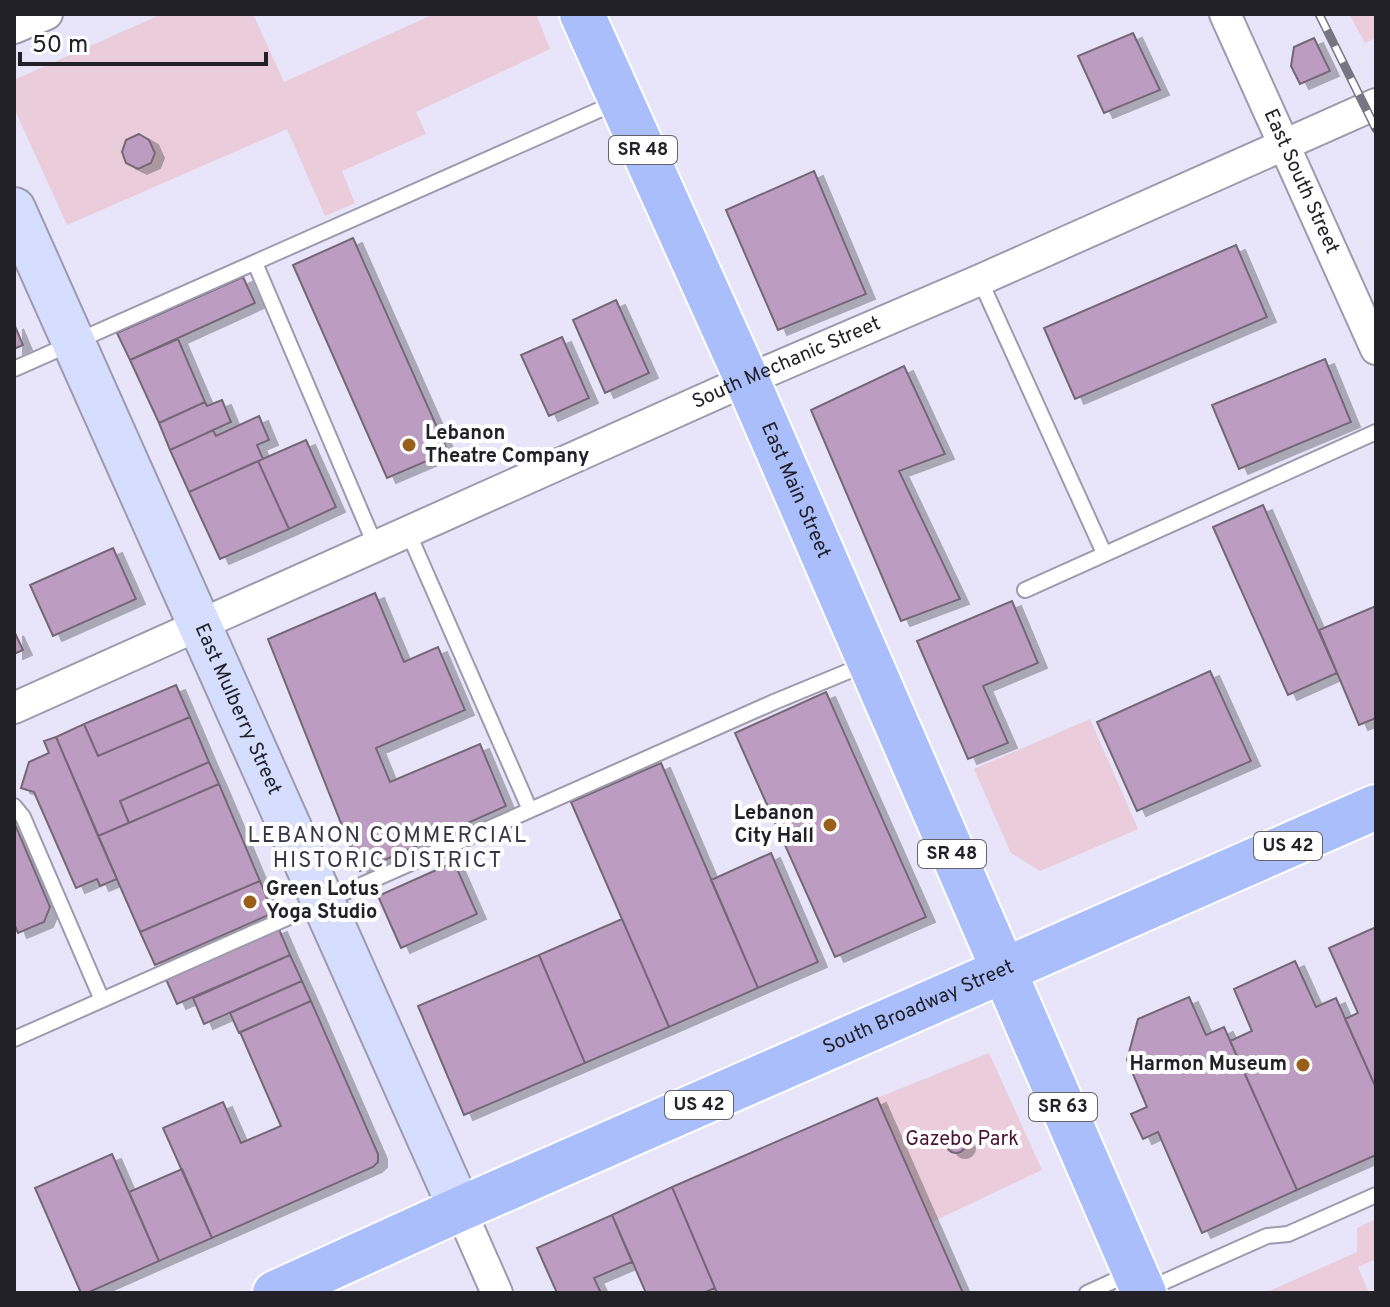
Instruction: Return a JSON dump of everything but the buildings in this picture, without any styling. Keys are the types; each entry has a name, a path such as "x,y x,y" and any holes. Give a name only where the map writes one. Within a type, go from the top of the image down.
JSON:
{"main road":[{"name":"East Main Street","path":"582,14 747,380 1003,971"},
{"name":"South Broadway Street","path":"460,1209 1376,807"},
{"name":"SR 63","path":"1003,971 1141,1285"},
{"name":"US 42","path":"275,1293 460,1209"}],"street":[{"path":"14,28 47,14"},
{"name":"East South Street","path":"1225,14 1376,349"},
{"name":"South Mechanic Street","path":"14,708 747,380 1376,104"},
{"name":"East Mulberry Street","path":"14,209 460,1209"},
{"path":"460,1209 497,1293"}],"lane":[{"path":"14,369 621,101"},
{"path":"255,263 376,547"},
{"path":"980,280 1104,553"},
{"path":"1025,590 1376,432"},
{"path":"408,532 530,810"},
{"path":"14,1039 870,662"},
{"path":"14,806 23,817 102,1000"},
{"path":"1087,1293 1141,1285 1267,1236 1288,1234 1376,1195"}],"green space":[{"path":"162,14 253,14 284,82 434,14 536,14 550,49 416,112 426,134 342,171 355,203 325,216 287,129 67,225 14,108 14,80"},
{"path":"1349,14 1376,14 1376,38 1365,43"},
{"path":"1090,719 1138,829 1040,871 1011,853 974,769"},
{"name":"Gazebo Park","path":"989,1053 1042,1170 932,1222 877,1098"},
{"path":"1376,1219 1376,1259 1358,1267 1369,1293 1265,1293 1357,1252 1357,1228"}],"railway":[{"path":"1319,14 1376,129"}],"place":[{"name":"Lebanon Theatre Company","path":"409,445"},
{"name":"Lebanon City Hall","path":"830,825"},
{"name":"Green Lotus Yoga Studio","path":"250,902"},
{"name":"Harmon Museum","path":"1303,1065"}],"district":[{"name":"LEBANON COMMERCIAL HISTORIC DISTRICT","path":"388,848"}]}
